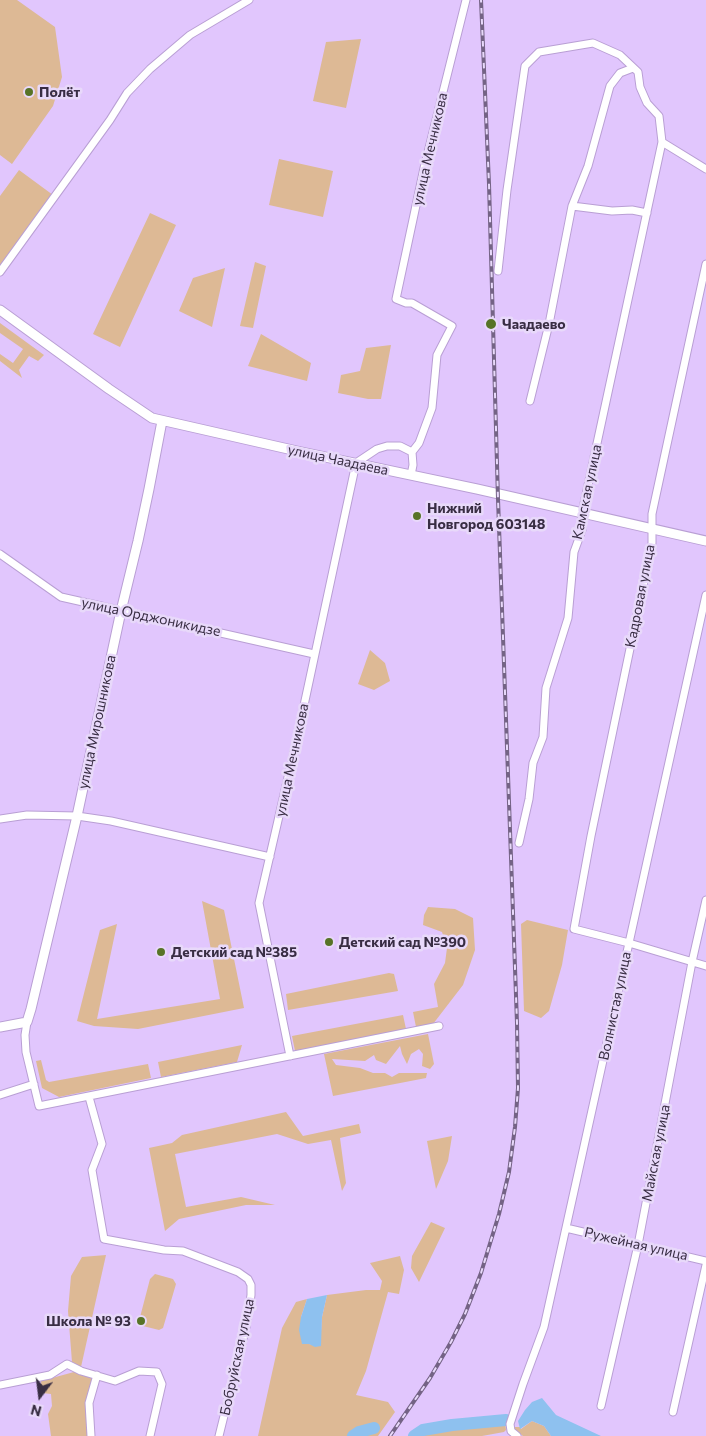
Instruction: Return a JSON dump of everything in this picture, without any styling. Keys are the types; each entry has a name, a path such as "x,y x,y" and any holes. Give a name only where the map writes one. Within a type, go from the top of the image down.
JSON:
{"street":[{"path":"0,272 127,94 150,69 190,35 249,0"},
{"name":"улица Мечникова","path":"412,452 419,443 432,408 437,355 452,326 412,303 396,299 424,168 466,0"},
{"path":"498,272 507,190 525,66 539,52 593,43 620,55 633,68 620,73 610,86 588,166 572,206 549,324 530,401"},
{"name":"Камская улица","path":"519,842 529,799 533,763 543,737 546,688 568,618 574,552 582,530 582,514 662,142 659,116 647,103 640,87 638,72 633,68"},
{"path":"662,142 706,168"},
{"path":"572,206 612,211 632,210 647,212"},
{"name":"Кадровая улица","path":"629,943 574,929 590,836 652,543 651,528 654,504 706,264"},
{"name":"улица Чаадаева","path":"0,310 148,416 162,421 706,541"},
{"name":"улица Мирошникова","path":"27,1022 77,816 149,489 162,421"},
{"path":"356,463 377,449 387,446 400,446 412,452 414,465 411,475"},
{"name":"улица Мечникова","path":"290,1056 259,903 356,463"},
{"name":"улица Орджоникидзе","path":"1,557 62,597 314,654"},
{"name":"Волнистая улица","path":"517,1436 512,1431 510,1424 544,1328 706,595"},
{"path":"0,819 27,815 77,816 111,821 270,858"},
{"name":"Майская улица","path":"601,1406 638,1245 692,962 706,900"},
{"path":"629,943 706,966"},
{"path":"0,1027 27,1022 25,1035 26,1052 40,1106 438,1026"},
{"path":"0,1095 34,1084"},
{"name":"Бобруйская улица","path":"89,1097 102,1144 92,1170 104,1239 164,1250 183,1251 238,1272 248,1279 250,1284 251,1296 246,1327 219,1436"},
{"name":"Ружейная улица","path":"566,1228 706,1261"},
{"path":"673,1412 706,1265"},
{"path":"0,1385 50,1375 67,1364 81,1371 115,1380 139,1371 157,1372 162,1384 150,1436"},
{"path":"91,1436 88,1403 97,1375"}],"shaded area":[{"name":"Полёт","path":"0,0 17,0 55,27 62,77 53,106 12,164 0,155"},
{"path":"361,39 346,108 313,101 326,42"},
{"path":"279,159 333,171 323,217 269,205"},
{"path":"19,170 53,195 0,269 0,196"},
{"path":"150,213 176,225 120,347 93,334"},
{"path":"255,262 266,266 253,328 240,326"},
{"path":"225,268 212,327 179,311 193,278"},
{"path":"0,323 44,355 38,361 29,356 19,370 22,378 0,361 0,354 13,363 23,349 0,333"},
{"path":"261,334 311,363 307,381 248,366"},
{"path":"391,345 381,399 368,399 338,393 341,375 360,371 366,348"},
{"path":"370,650 385,663 390,681 374,690 358,684"},
{"path":"202,901 224,910 244,1008 138,1029 94,1026 77,1021 100,930 117,924 97,1019 220,999"},
{"path":"428,907 455,909 473,918 475,950 463,985 433,1024 416,1027 413,1012 438,1007 434,984 445,963 447,948 442,932 423,925 424,915"},
{"path":"527,920 568,930 562,965 549,1011 541,1018 524,1011 521,924"},
{"path":"389,973 394,974 398,991 288,1010 286,994"},
{"path":"403,1015 406,1029 295,1051 292,1036"},
{"path":"428,1034 434,1064 430,1069 422,1066 423,1054 419,1049 411,1054 407,1064 400,1046 386,1064 376,1060 374,1055 365,1061 332,1059 336,1065 360,1068 373,1073 385,1073 392,1077 399,1073 427,1073 426,1078 333,1096 324,1054"},
{"path":"242,1045 237,1062 161,1077 158,1062"},
{"path":"41,1060 46,1080 49,1082 148,1064 151,1078 59,1097 42,1088 36,1061"},
{"path":"286,1112 303,1136 359,1124 361,1133 340,1138 346,1183 342,1191 331,1140 308,1144 277,1134 175,1154 186,1207 241,1197 275,1205 246,1205 179,1219 165,1231 149,1148 172,1143 182,1135"},
{"path":"452,1136 448,1161 436,1189 427,1141"},
{"path":"431,1222 445,1228 419,1282 411,1268 412,1256"},
{"path":"106,1255 81,1367 72,1362 68,1311 71,1276 82,1257"},
{"path":"400,1256 404,1270 399,1294 388,1292 366,1371 356,1395 388,1402 395,1412 378,1436 258,1436 282,1328 296,1302 307,1299 301,1317 309,1344 320,1346 322,1317 327,1295 380,1290 382,1281 370,1263"},
{"path":"155,1274 173,1279 176,1284 163,1328 159,1330 143,1326 139,1321 150,1279"},
{"path":"74,1372 95,1378 89,1436 51,1436 48,1414 52,1406 51,1394 42,1393 41,1381"},
{"path":"532,1421 544,1426 551,1436 523,1436 515,1430 514,1427 520,1427 521,1429"},
{"path":"505,1422 506,1430 504,1432 482,1436 420,1436 433,1431"}],"water":[{"path":"327,1295 322,1317 321,1346 315,1347 309,1344 302,1344 299,1330 307,1299"},
{"path":"542,1398 556,1415 601,1436 551,1436 544,1426 532,1421 520,1429 518,1421 525,1410 532,1402"}],"waterway":[{"path":"414,1436 423,1430 506,1420"},
{"path":"353,1436 359,1432 374,1428"}],"railway":[{"path":"390,1436 430,1378 451,1342 465,1314 481,1273 499,1214 509,1172 518,1088 489,184 481,0"}],"place":[{"name":"Полёт","path":"29,92"},
{"name":"Чаадаево","path":"491,324"},
{"name":"Нижний Новгород 603148","path":"417,516"},
{"name":"Детский сад №390","path":"329,942"},
{"name":"Детский сад №385","path":"161,952"},
{"name":"Школа № 93","path":"141,1321"}]}
